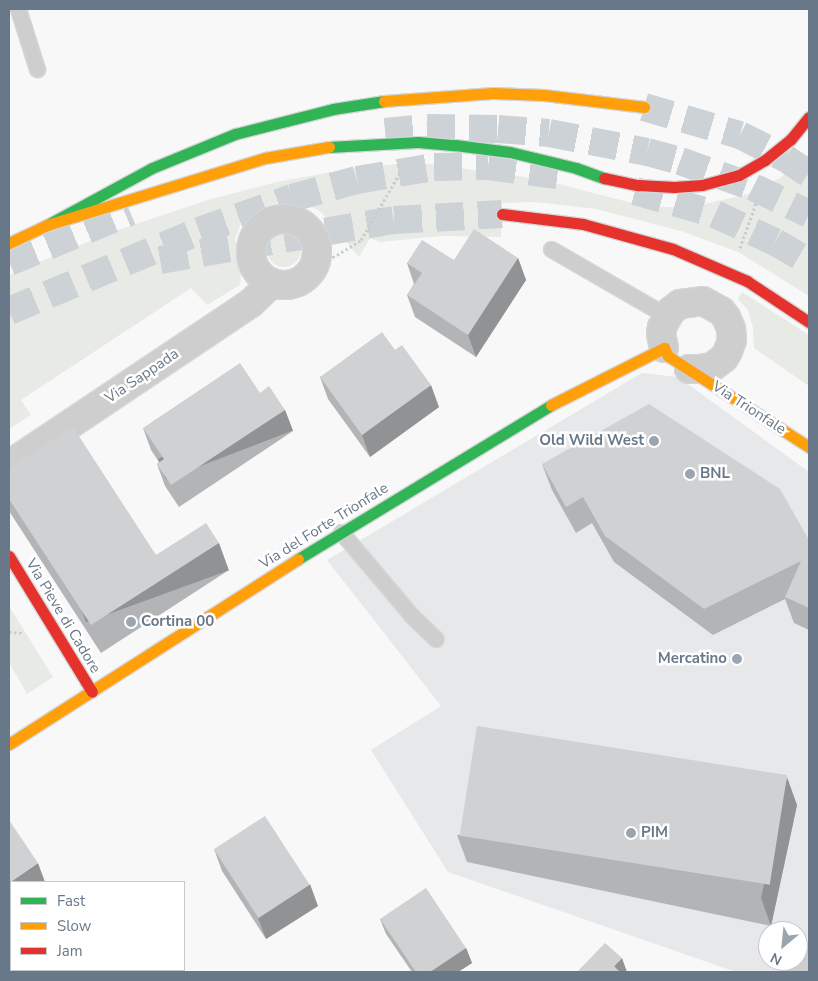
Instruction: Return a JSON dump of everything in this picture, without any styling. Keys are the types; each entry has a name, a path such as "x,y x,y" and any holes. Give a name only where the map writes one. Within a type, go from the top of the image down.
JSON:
{"main road":[{"path":"9,243 47,225 152,168 192,150 235,134 333,109 400,98 494,93 553,96 644,107"},
{"path":"47,225 265,158 331,147 418,142 510,152 576,168 610,180 655,187 688,187 726,180 766,160 791,139 809,117"},
{"path":"502,214 558,220 615,232 673,249 731,273 809,322"},
{"name":"Via Trionfale","path":"664,348 668,356 809,447"},
{"name":"Via del Forte Trionfale","path":"9,744 18,733 92,692 341,532 546,407 664,348"},
{"name":"Via Pieve di Cadore","path":"9,556 92,692"}],"street":[{"path":"282,218 292,220 303,225 316,243 317,254 314,265 301,280 292,284 272,283 262,277 255,268 251,258 254,236 270,221 282,218"},
{"name":"Via Sappada","path":"9,465 251,303 272,283"},
{"name":"Via Trionfale","path":"667,316 680,304 703,301 714,306 729,322 732,340 724,358 712,367 689,369"},
{"path":"664,348 661,334 667,316"},
{"path":"796,972 809,959"}],"lane":[{"path":"18,9 37,69"},
{"path":"551,249 667,316"},
{"path":"341,532 412,616 436,639"}],"path":[{"path":"314,265 337,255 360,240 418,142"},
{"path":"731,273 756,203 766,160"}],"shaded area":[{"path":"809,154 809,296 738,252 681,231 596,209 536,202 502,203 501,237 441,236 380,242 370,238 359,257 321,212 307,204 286,200 256,210 241,223 235,239 237,255 242,263 240,285 207,305 191,288 21,400 31,415 9,429 9,275 109,233 211,199 277,182 342,170 414,162 539,179 644,206 687,208 748,194 780,178"},
{"path":"284,233 291,234 296,238 300,243 300,257 296,262 291,266 284,267 277,266 272,262 268,257 267,250 268,243 272,238 277,234"},
{"path":"742,292 809,335 809,386 754,348 753,328 748,310 738,299"},
{"path":"642,373 678,377 809,472 809,938 808,921 758,921 758,971 779,971 736,972 448,872 371,750 441,706 327,560"},
{"path":"9,606 53,677 27,694 9,662"}],"building":[{"path":"474,229 518,258 468,335 407,295 422,273 407,263 422,240 454,260"},
{"path":"382,332 395,350 402,345 431,385 362,435 320,377"},
{"path":"240,363 260,393 269,386 285,410 171,485 157,464 164,459 143,428"},
{"path":"649,404 780,489 809,540 809,608 785,597 801,561 704,609 605,536 583,497 566,507 542,464"},
{"path":"73,427 156,555 206,523 219,543 91,625 9,499 9,468"},
{"name":"PIM","path":"477,726 787,775 770,885 460,836"},
{"path":"265,816 310,885 259,918 214,849"},
{"path":"9,820 38,863 9,883"},
{"path":"426,888 466,948 430,972 416,972 380,919"},
{"path":"605,943 622,958 614,966 620,972 577,972"},
{"path":"103,971 104,972 65,972"}],"tunnel":[{"path":"644,107 740,135 785,158 809,174"},
{"path":"385,132 427,128 498,129 549,133 647,152 680,161 753,187 809,214"},
{"path":"9,311 199,231 292,198 357,180 434,167 488,166 564,176"},
{"path":"635,191 715,214 775,242 809,262"},
{"path":"9,262 130,212"},
{"path":"160,260 394,220 502,214"}],"traffic: fast":[{"path":"47,225 152,168 235,134 333,109 384,101"},
{"path":"329,147 418,142 455,145 510,152 576,168 604,178"},
{"path":"298,559 551,405"}],"traffic: slow":[{"path":"384,101 493,93 544,95 644,107"},
{"path":"9,243 47,225 265,158 329,147"},
{"path":"551,405 664,348 668,356 809,447"},
{"path":"9,744 298,559"}],"traffic: jam":[{"path":"604,178 638,185 674,187 702,185 739,175 765,160 791,139 809,117"},
{"path":"502,214 583,224 673,249 747,281 809,322"},
{"path":"9,556 92,692"}],"place":[{"name":"Old Wild West","path":"654,441"},
{"name":"BNL","path":"690,474"},
{"name":"Cortina 00","path":"131,622"},
{"name":"Mercatino","path":"737,659"},
{"name":"PIM","path":"631,833"}]}
